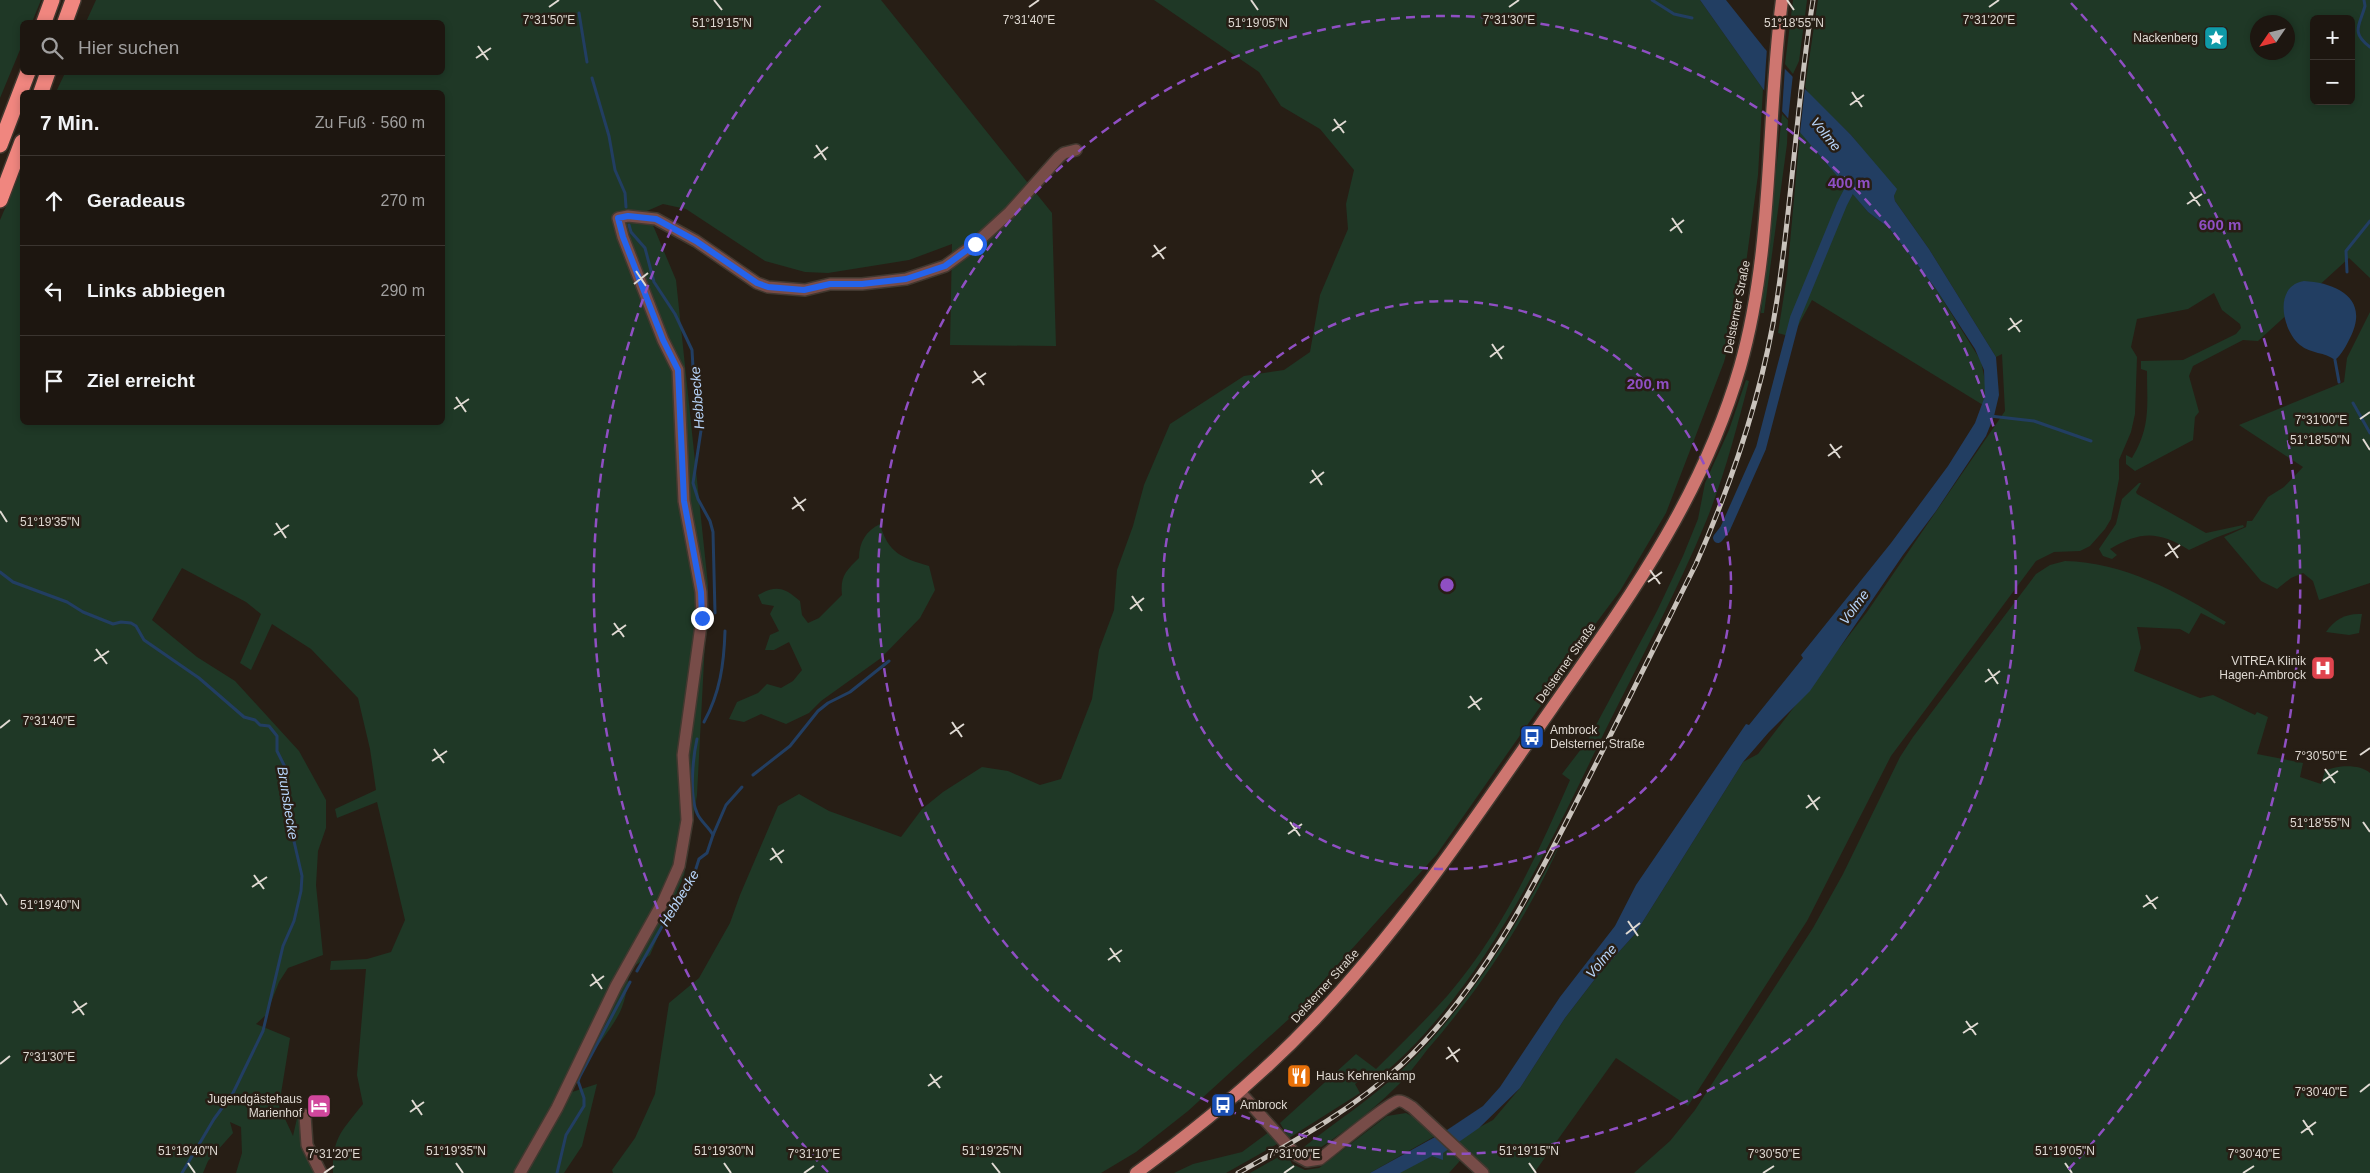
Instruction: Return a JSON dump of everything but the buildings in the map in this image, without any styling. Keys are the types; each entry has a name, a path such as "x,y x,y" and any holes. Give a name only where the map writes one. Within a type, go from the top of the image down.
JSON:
{"highway":[{"path":"45,20 52,0"},
{"path":"66,20 73,0"},
{"path":"21,90 27,75"},
{"path":"42,90 47,75"},
{"path":"0,145 20,93"},
{"path":"0,200 20,147"}],"main road":[{"name":"Delsterner Straße","path":"1136,1173 1204,1121 1239,1091 1292,1043 1341,990 1431,879 1631,594 1676,522 1698,478 1723,420 1748,333 1760,262 1782,0"}],"street":[{"path":"520,1173 557,1108 616,986 663,902 679,866 687,820 683,755 702,609 701,592 684,501 678,370 663,340 623,237 618,218 628,216 656,219 696,241 757,283 768,287 804,290 830,284 862,284 906,279 945,266 965,252 1010,212 1059,157 1064,153 1076,150"},
{"path":"1239,1091 1296,1155 1307,1161 1320,1159 1397,1101 1406,1103 1424,1118 1483,1173"},
{"path":"305,1115 307,1145 321,1173"}],"green space":[{"path":"0,0 41,0 33,20 20,20 20,50 0,98"},
{"path":"96,0 881,0 1052,213 1056,346 950,345 952,244 909,260 828,273 805,272 765,261 686,209 663,204 647,211 676,280 708,585 697,795 684,876 650,955 629,970 624,1002 620,1012 586,1061 569,1093 597,1084 582,1146 564,1173 333,1173 334,1151 340,1135 363,1104 357,1075 366,969 330,970 331,961 367,959 391,952 405,920 377,802 337,818 335,809 376,790 370,749 358,698 311,649 272,624 251,670 240,663 261,614 246,602 182,568 152,620 197,657 235,681 299,751 326,800 326,828 318,851 316,885 323,955 288,968 279,982 266,1015 256,1024 290,1038 279,1106 293,1136 298,1114 305,1115 306,1129 320,1173 236,1173 242,1153 241,1127 230,1122 233,1133 208,1161 203,1173 0,1173 0,220 20,174 20,425 445,425 445,90 57,90 64,75 445,75 445,20 87,20"},
{"path":"1154,0 1700,0 1763,89 1758,175 1742,293 1724,362 1666,513 1620,591 1573,654 1549,694 1437,854 1291,1017 1188,1111 1136,1152 1101,1173 613,1173 612,1170 635,1138 655,1094 669,1003 699,978 730,923 778,806 799,794 829,811 901,837 922,809 943,792 982,767 1008,771 1040,785 1061,779 1092,699 1099,650 1114,610 1117,570 1133,526 1144,485 1170,424 1244,376 1284,370 1310,352 1320,295 1348,229 1346,204 1354,170 1320,129 1281,106 1259,72"},
{"path":"1793,0 1807,0 1799,61 1793,74 1785,64"},
{"path":"1818,0 2370,0 2370,278 2349,258 2258,341 2243,340 2193,366 2189,376 2199,412 2195,417 2193,440 2135,471 2126,464 2126,455 2132,458 2138,447 2147,416 2147,371 2141,369 2141,361 2183,360 2236,334 2241,328 2240,324 2222,310 2214,293 2188,309 2137,319 2131,347 2137,357 2135,414 2131,432 2119,460 2119,479 2111,519 2090,546 2080,551 2054,552 2036,561 1891,756 1807,921 1688,1106 1616,1058 1534,1173 1490,1173 1467,1153 1449,1173 1394,1173 1493,1120 1520,1088 1565,1018 1598,975 1635,934 1743,762 1758,754 1867,612 2005,411 2002,354 1996,357 1929,249 1895,201 1896,190 1851,135 1809,94 1805,87"},
{"path":"1782,114 1788,120 1787,144 1764,313 1761,313"},
{"path":"1802,132 1868,212 1889,228 1936,289 1981,361 1986,386 1983,405 1812,300 1792,337 1778,333 1787,276 1800,133"},
{"path":"2370,312 2370,583 2319,600 2313,581 2303,573 2291,578 2277,589 2261,581 2224,537 2246,527 2247,521 2252,521 2268,497 2284,487 2303,467 2239,425 2344,382 2347,358"},
{"path":"1746,380 1749,381 1735,433 1707,519 1670,600 1559,825 1507,919 1478,965 1447,1008 1413,1046 1376,1080 1366,1075 1355,1084 1360,1093 1289,1138 1280,1123 1356,1054 1376,1069 1448,995 1485,946 1502,919 1545,837 1570,780 1562,774 1588,740 1657,611 1683,556 1698,519 1705,483 1729,430"},
{"path":"2141,483 2136,492 2137,494 2206,533 2243,525 2244,527 2189,550 2168,539 2140,536 2110,549 2117,555 2112,559 2103,556 2099,549 2116,524 2122,499"},
{"path":"880,524 887,542 897,553 929,566 935,590 920,618 881,658 821,701 809,713 786,724 761,714 744,722 729,719 737,702 758,693 767,684 781,688 793,681 802,670 789,642 774,650 765,650 770,635 779,631 770,614 774,606 762,604 758,595 775,589 784,590 800,601 802,615 808,623 819,618 842,595 843,578 847,570 859,558 860,547 864,538"},
{"path":"2065,561 2087,563 2129,573 2189,600 2226,622 2224,625 2201,613 2189,634 2180,629 2137,627 2141,648 2134,671 2200,698 2213,695 2255,715 2257,712 2268,717 2257,754 2303,763 2300,777 2321,784 2325,771 2348,766 2360,768 2370,773 2370,1173 1634,1173 1670,1141 1695,1110 1813,928 1843,874 1900,757 1913,737 2036,574 2050,565"},
{"path":"2362,614 2359,633 2349,635 2326,632 2341,618"},
{"path":"1561,842 1518,925 1485,977 1408,1075 1376,1106 1333,1139 1311,1154 1300,1150 1367,1100 1405,1067 1429,1042 1492,961 1528,902"},
{"path":"1406,1113 1417,1119 1435,1136 1370,1173 1250,1173 1287,1152 1292,1164 1305,1170 1319,1168 1387,1116"},
{"path":"1269,1132 1279,1143 1226,1173 1174,1173 1193,1164 1242,1152"}],"water":[{"name":"Volme","path":"1700,0 1726,0 1765,49 1851,135 1897,189 1894,196 1895,201 1929,249 1996,357 1999,395 1994,416 1986,436 1936,511 1903,555 1810,691 1769,732 1743,762 1635,934 1598,975 1565,1018 1520,1088 1479,1128 1443,1153 1443,1160 1432,1156 1400,1173 1370,1173 1444,1132 1483,1106 1500,1087 1560,997 1615,926 1636,885 1746,724 1749,725 1803,658 1801,655 1891,543 1948,466 1975,423 1985,396 1984,370 1975,349 1936,289 1889,228 1868,212 1763,89"},
{"path":"2304,281 2328,285 2339,290 2353,303 2356,313 2355,324 2345,347 2335,360 2300,345 2294,338 2285,319 2284,299 2288,291 2294,285"}],"pier":[{"path":"1767,47 1785,66 1782,113 1764,93"},
{"path":"1793,74 1805,87 1800,133 1788,120"}],"waterway":[{"path":"1652,0 1674,14 1692,18"},
{"path":"2364,0 2365,6 2358,32 2360,37 2370,47"},
{"name":"Hebbecke","path":"579,13 587,62"},
{"name":"Hebbecke","path":"592,78 609,136 615,170 625,193 626,207"},
{"path":"1718,538 1725,529 1761,448 1795,318 1842,204 1855,179"},
{"path":"2347,272 2346,251 2370,221"},
{"name":"Hebbecke","path":"629,225 631,232 645,248 654,282 675,314 692,350 694,385 702,424 693,483 713,532 715,613"},
{"path":"2335,360 2339,382"},
{"path":"2353,403 2370,433"},
{"path":"1990,416 2034,421 2091,441"},
{"name":"Brunsbecke","path":"0,572 13,582 67,602 83,612 113,624 121,622 131,623 136,626 144,640 199,678 244,717 255,720 260,725 269,726 277,736 277,751 285,767 284,784 290,802 290,824 302,876 301,891 294,921 283,946 263,1031 233,1093 214,1119 182,1173"},
{"name":"Hebbecke","path":"704,722 714,700 720,678 724,655 725,631"},
{"path":"753,775 790,746 818,711 828,703 850,692 889,661"},
{"name":"Hebbecke","path":"637,971 673,907 680,901 682,891 692,881 699,859 707,853 713,835 698,816 693,797 692,776 697,739"},
{"path":"713,835 726,805 742,787"},
{"name":"Hebbecke","path":"557,1173 566,1135 584,1106 584,1098 578,1081 630,982"}],"railway":[{"path":"1238,1173 1322,1124 1363,1096 1401,1065 1455,1006 1501,940 1522,905 1608,740 1696,564 1734,468 1764,368 1782,263 1807,38 1813,0"}],"place":[{"name":"Nackenberg","path":"2216,38"},
{"name":"VITREA Klinik Hagen-Ambrock","path":"2323,668"},
{"name":"Ambrock Delsterner Straße","path":"1532,737"},
{"name":"Haus Kehrenkamp","path":"1299,1076"},
{"name":"Ambrock","path":"1223,1105"},
{"name":"Jugendgästehaus Marienhof","path":"319,1106"}],"route":[{"path":"702,618 701,592 684,501 678,370 663,340 623,237 618,218 628,216 656,219 696,241 757,283 768,287 804,290 830,284 862,284 906,279 945,266 975,244"}]}
